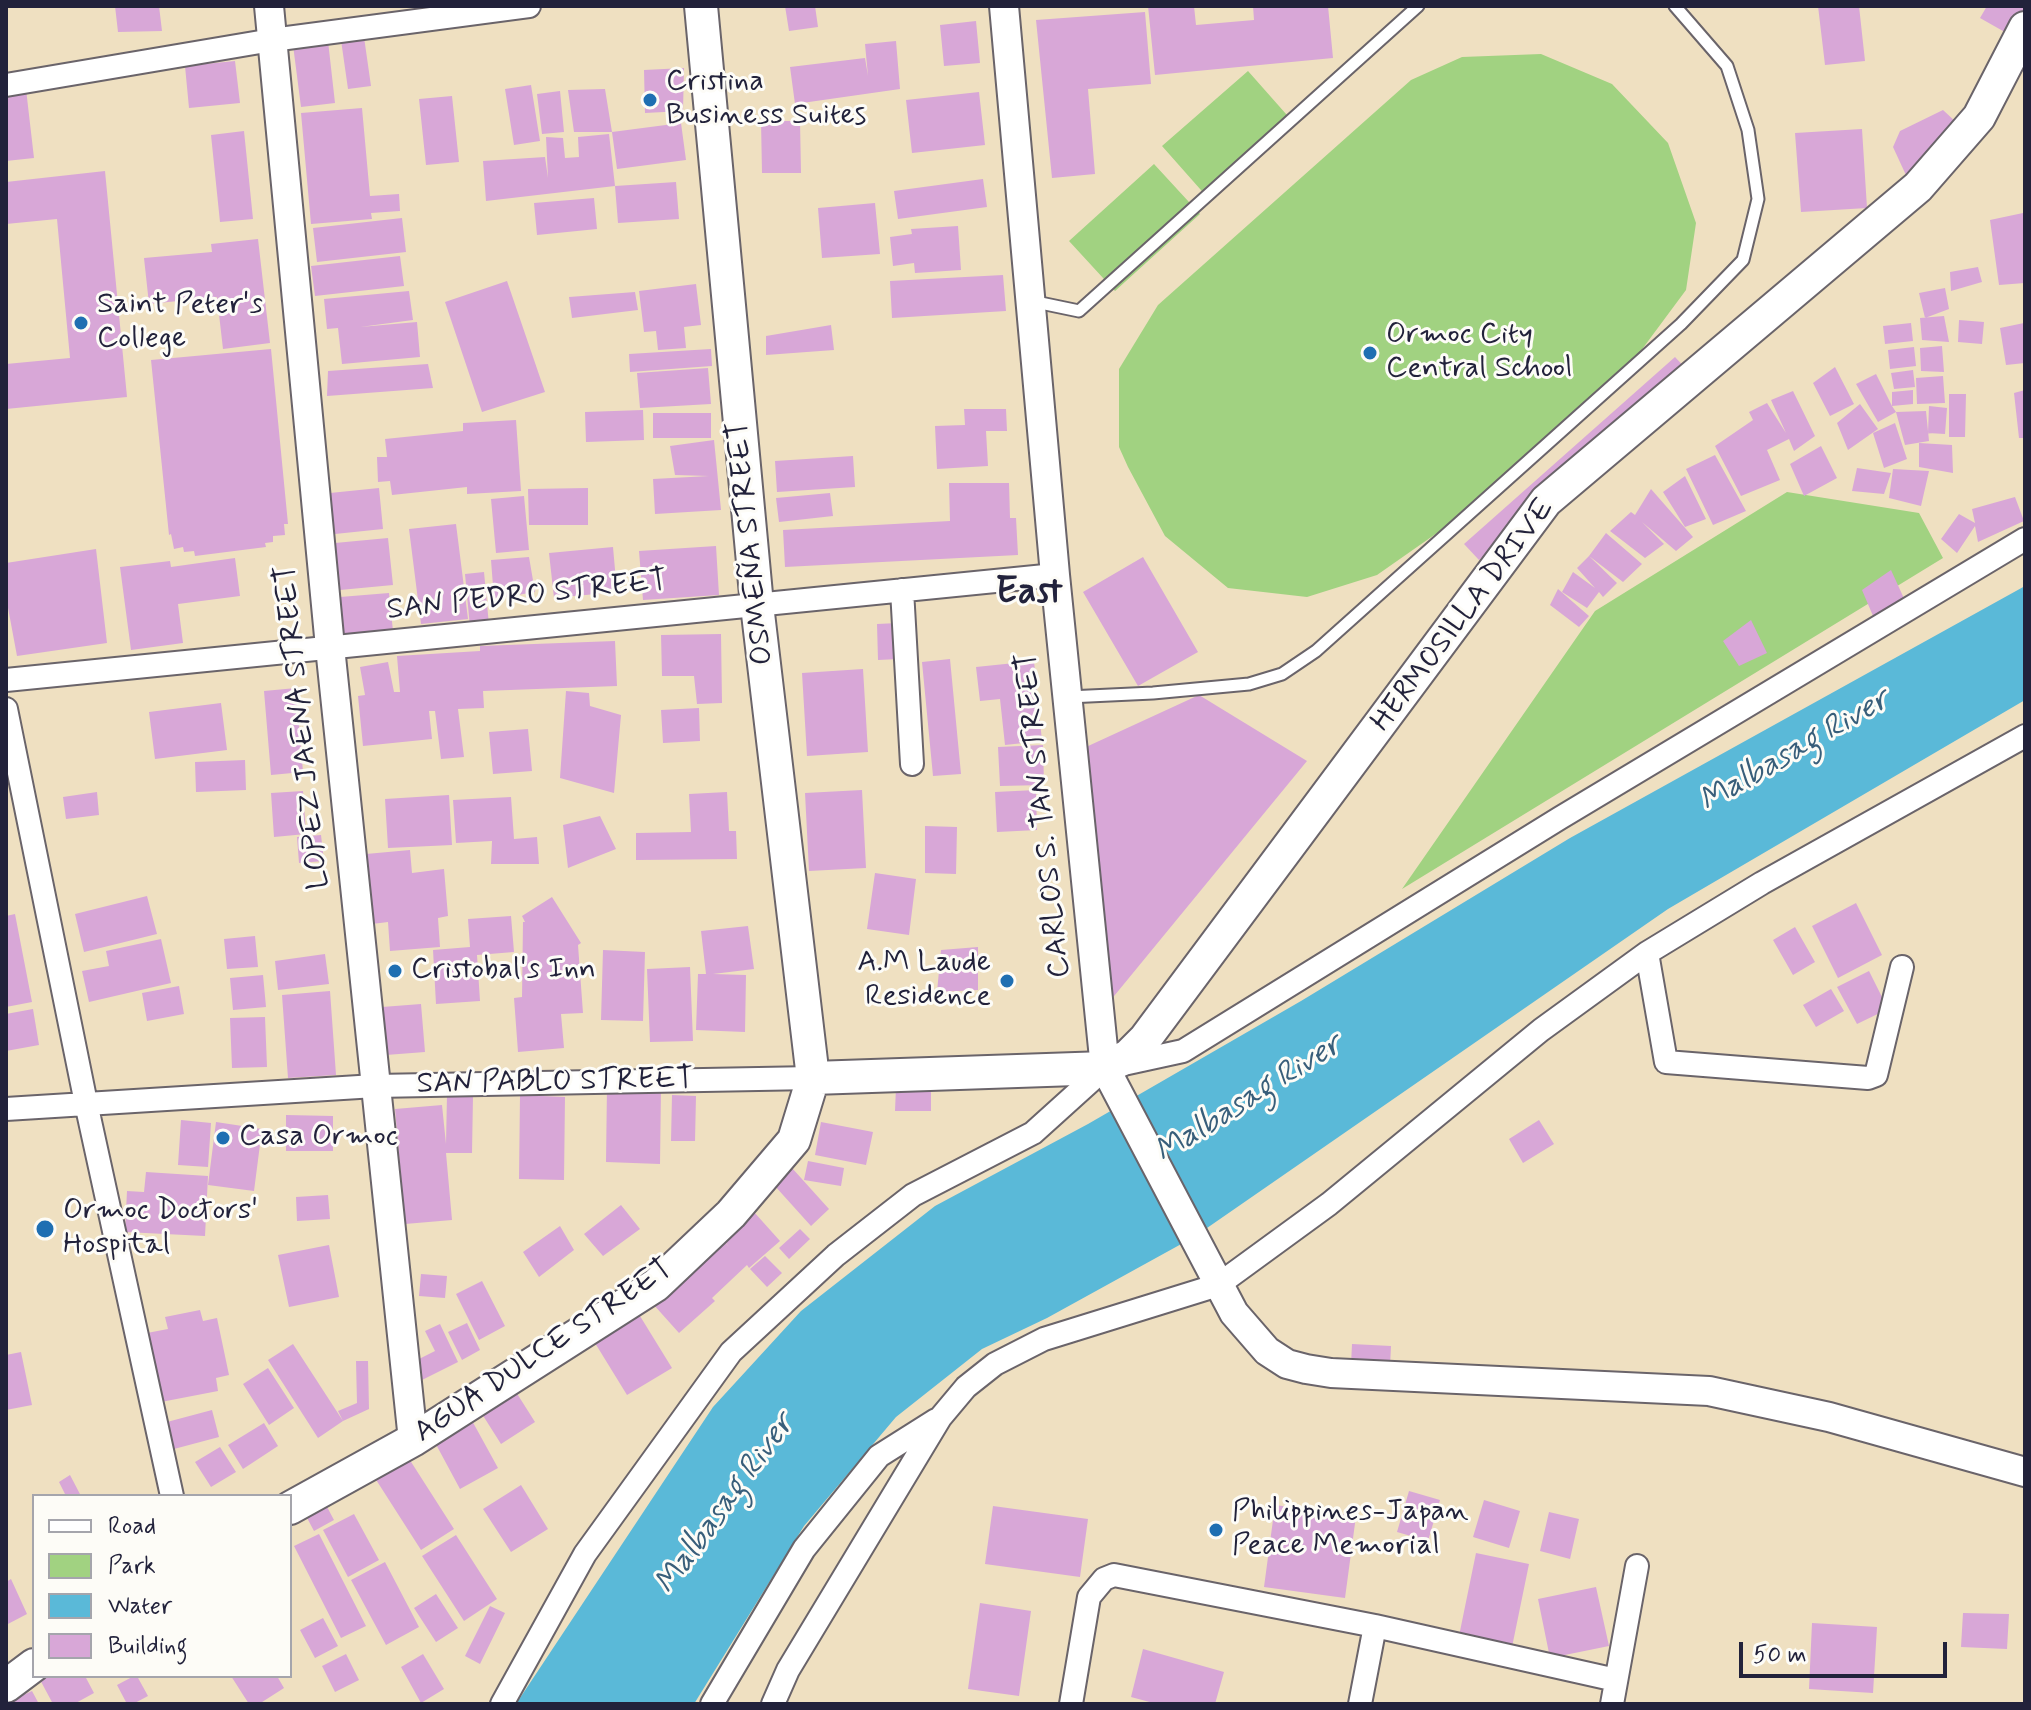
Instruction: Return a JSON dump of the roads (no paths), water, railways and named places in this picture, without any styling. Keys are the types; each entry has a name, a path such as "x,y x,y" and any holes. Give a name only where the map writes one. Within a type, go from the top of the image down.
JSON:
{"main road":[{"name":"OSMEÑA STREET","path":"701,6 757,605 813,1078"},
{"name":"HERMOSILLA DRIVE","path":"1105,1068 1128,1056 1145,1039 1546,501 1918,187 1979,117 2025,28"},
{"name":"SAN PABLO STREET","path":"813,1078 1105,1068"},
{"name":"AGUA DULCE STREET","path":"292,1507 413,1440 656,1285 731,1214 794,1140 813,1078"},
{"path":"6,1686 32,1666"}],"street":[{"name":"LOPEZ JAENA STREET","path":"269,6 330,647 413,1440"},
{"path":"6,85 272,40 529,6"},
{"name":"CARLOS S. TAN STREET","path":"1004,6 1055,575 1105,1068 1234,1313 1267,1351 1287,1364 1306,1369 1331,1373 1709,1391 1829,1417 2025,1472"},
{"path":"502,1704 585,1554 731,1352 836,1255 913,1195 1033,1133 1105,1068 1183,1051 1587,801 2025,539"},
{"name":"SAN PEDRO STREET","path":"6,680 1055,575"},
{"path":"902,590 912,764"},
{"path":"6,709 86,1103 172,1494"},
{"path":"773,1704 788,1670 940,1418 966,1387 995,1364 1044,1339 1218,1285 1329,1204 1541,1030 1647,953 1762,883 2025,736"},
{"path":"1647,953 1666,1062 1868,1078 1876,1075 1902,967"},
{"name":"SAN PABLO STREET","path":"6,1109 375,1086 813,1078"},
{"path":"712,1704 813,1538 879,1456 940,1418"},
{"path":"1612,1704 1637,1566"},
{"path":"1071,1704 1089,1597 1104,1579 1114,1575 1375,1626 1616,1680"},
{"path":"1360,1704 1375,1626"}],"lane":[{"path":"1030,301 1079,311 1418,6"},
{"path":"1067,697 1249,684 1282,674 1316,651 1681,324 1743,260 1758,199 1748,130 1727,66 1675,6"}],"water":[{"name":"Malbasag River","path":"2025,586 2025,700 1668,909 1194,1237 1047,1318 982,1349 896,1417 804,1526 694,1704 516,1704 713,1407 801,1311 935,1206 1088,1124 1301,1001 1570,838"}],"place":[{"name":"Cristina Business Suites","path":"650,100"},
{"name":"Saint Peter's College","path":"81,323"},
{"name":"Ormoc City Central School","path":"1370,353"},
{"name":"Cristobal's Inn","path":"395,971"},
{"name":"A.M Laude Residence","path":"1007,981"},
{"name":"Casa Ormoc","path":"223,1138"},
{"name":"Ormoc Doctors' Hospital","path":"45,1229"},
{"name":"Philippines-Japan Peace Memorial","path":"1216,1530"}],"district":[{"name":"East","path":"1029,594"}]}
